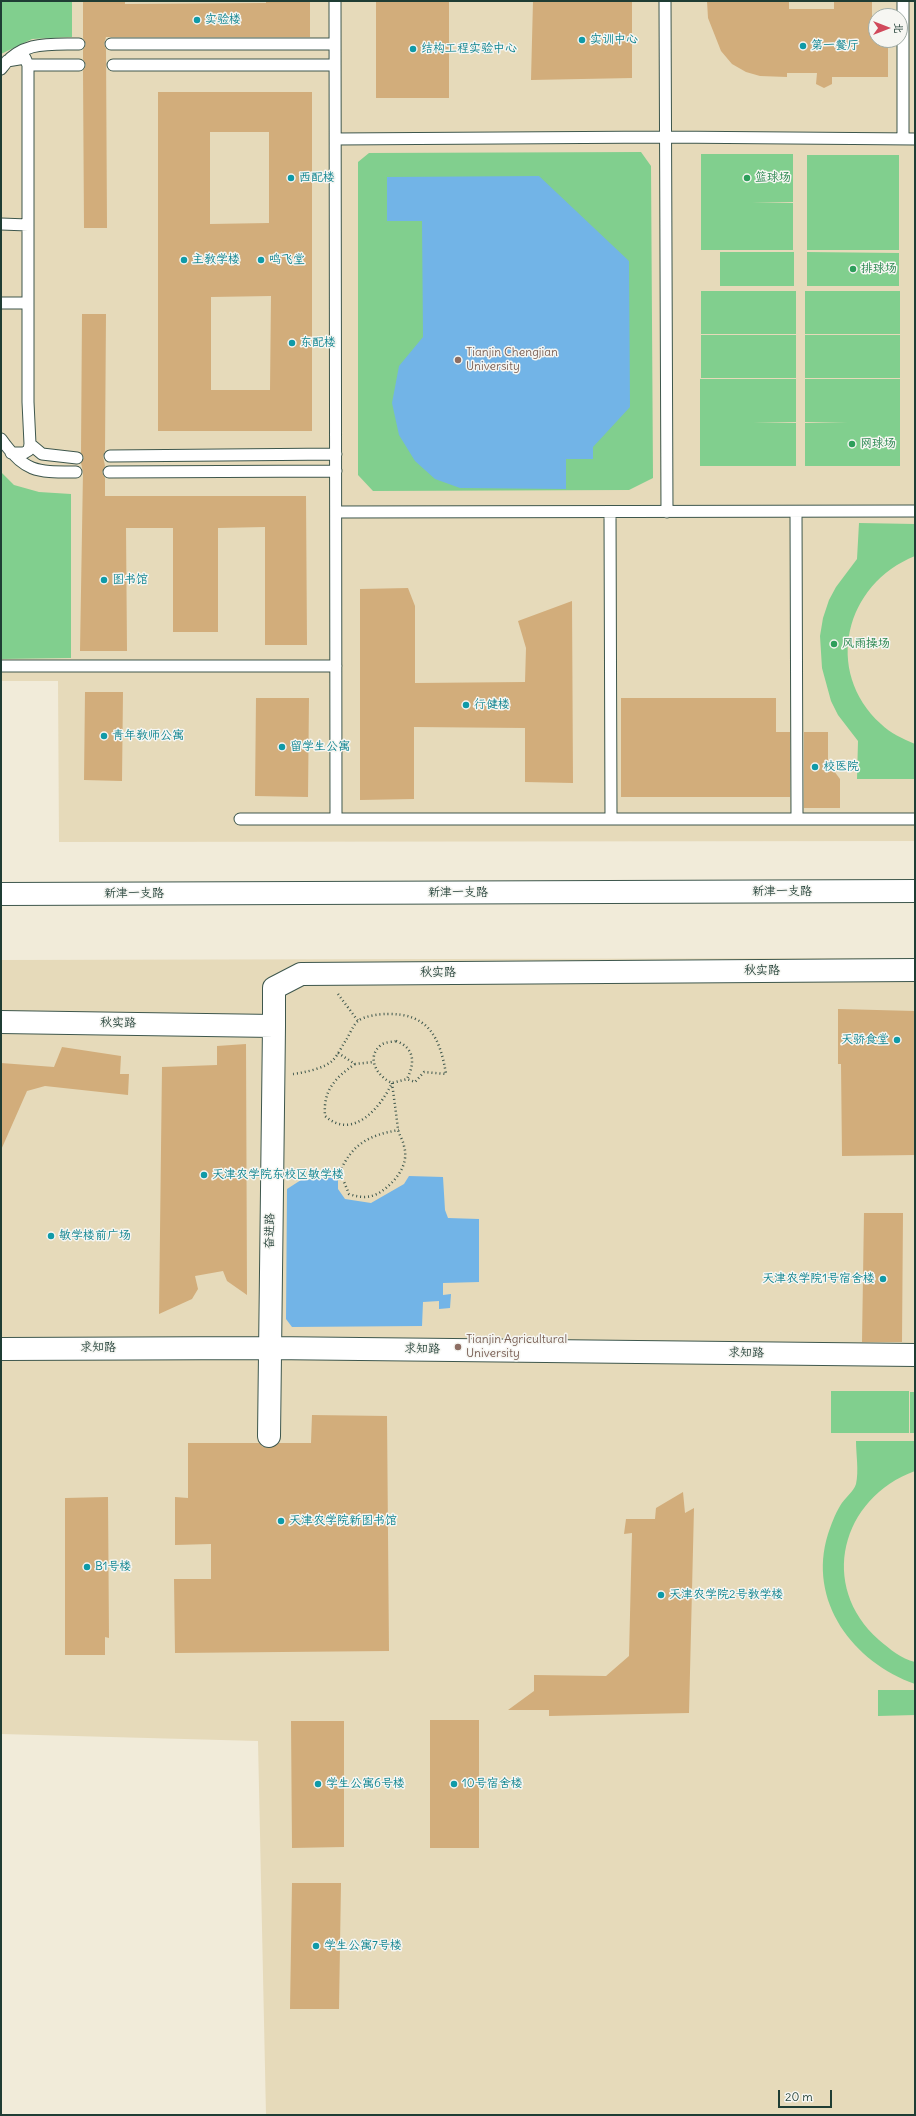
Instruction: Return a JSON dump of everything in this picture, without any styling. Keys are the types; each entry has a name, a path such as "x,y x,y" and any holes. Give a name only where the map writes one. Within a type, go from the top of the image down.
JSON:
{"street":[{"name":"新津一支路","path":"1,894 915,891"},
{"name":"秋实路","path":"1,1022 274,1026 274,988 301,974 915,970"},
{"name":"奋进路","path":"269,1436 268,1348 274,1026"},
{"name":"求知路","path":"1,1349 268,1348 915,1355"}],"lane":[{"path":"335,1 336,819"},
{"path":"665,1 667,512"},
{"path":"903,1 903,139"},
{"path":"4,65 22,49 33,46 79,44"},
{"path":"111,44 336,44"},
{"path":"4,65 25,58 28,65 28,402 30,444 29,450 24,453 11,453"},
{"path":"113,65 336,64"},
{"path":"28,65 79,65"},
{"path":"336,140 665,137 915,139"},
{"path":"1,224 28,224"},
{"path":"1,303 28,303"},
{"path":"1,439 11,453 25,466 38,471 76,472"},
{"path":"30,444 42,454 76,458"},
{"path":"110,456 336,454"},
{"path":"109,472 336,470"},
{"path":"336,512 915,511"},
{"path":"610,512 611,819"},
{"path":"796,512 797,819"},
{"path":"1,666 336,666"},
{"path":"240,819 915,819"}],"path":[{"path":"337,992 358,1021"},
{"path":"308,1072 332,1062 358,1021 378,1014 396,1014 413,1017 430,1028 440,1045 446,1074 424,1072 415,1082 407,1079 392,1083 381,1104 365,1119 340,1125 332,1122 325,1116 324,1104 329,1089 341,1074 355,1064 374,1062"},
{"path":"398,1130 378,1134 360,1143 346,1158 340,1172 343,1184 349,1194 358,1197 370,1197 380,1193 398,1176 404,1163 404,1147 398,1130 392,1083 377,1072 374,1062 376,1050 382,1044 396,1041 405,1044 411,1052 413,1060 411,1071 407,1079"},
{"path":"338,1053 355,1064"}],"shaded area":[{"name":"Tianjin Chengjian University","path":"1,1 915,1 915,841 59,842 58,681 1,681"},
{"name":"Tianjin Agricultural University","path":"915,958 915,2115 266,2115 258,1741 1,1734 1,960"}],"green space":[{"path":"1,1 72,1 72,37 32,39 1,54"},
{"path":"641,152 651,166 653,478 629,490 373,491 358,475 358,162 369,153"},
{"path":"701,154 793,154 793,202 752,202 793,203 793,250 701,250"},
{"path":"807,155 899,155 899,250 807,250"},
{"path":"720,252 794,252 794,286 720,286"},
{"name":"排球场","path":"807,252 899,253 899,286 807,286"},
{"path":"701,291 796,291 796,334 701,334"},
{"path":"805,291 900,291 900,334 805,334"},
{"path":"701,335 796,335 796,378 701,378"},
{"path":"805,335 900,335 900,378 805,378"},
{"path":"700,379 796,379 796,422 753,422 796,423 796,466 700,466"},
{"path":"805,379 900,379 900,466 805,466 805,423 848,422 805,422"},
{"path":"1,472 14,485 39,492 71,494 71,658 1,659"},
{"name":"风雨操场","path":"859,523 915,524 915,556 891,569 872,587 858,607 850,631 848,655 852,679 863,703 888,730 915,744 915,779 857,779 858,741 838,715 831,701 822,668 820,636 823,618 829,600 836,587 857,559"},
{"path":"831,1391 909,1391 909,1433 831,1433"},
{"path":"910,1392 915,1392 915,1433 910,1433"},
{"path":"856,1441 915,1441 915,1471 890,1484 870,1501 855,1522 846,1545 844,1570 848,1595 860,1618 887,1647 900,1656 915,1662 915,1684 893,1674 872,1661 855,1645 840,1626 830,1605 824,1583 823,1559 828,1534 838,1509 856,1484"},
{"path":"878,1690 915,1690 915,1715 878,1716"}],"water":[{"path":"539,176 629,261 630,407 593,447 593,459 566,459 566,489 460,488 435,479 415,461 399,435 392,403 399,366 423,337 422,221 387,221 387,177"},
{"path":"409,1176 443,1177 445,1210 448,1218 479,1219 479,1282 443,1283 443,1295 451,1294 450,1308 439,1309 439,1301 423,1302 422,1326 292,1327 286,1319 287,1189 301,1180 338,1177 338,1189 345,1199 371,1203 404,1184"}],"building":[{"name":"实验楼","path":"83,1 125,1 125,4 266,3 266,1 310,1 310,37 106,37 104,44 106,49 107,228 84,228 83,71 86,65 83,59 83,50 86,44 83,38"},
{"name":"结构工程实验中心","path":"376,1 449,1 449,98 376,98"},
{"name":"实训中心","path":"533,1 632,1 632,78 531,80"},
{"name":"第一餐厅","path":"707,1 789,1 789,9 834,9 834,1 872,1 872,8 868,8 868,48 888,48 888,77 832,77 832,84 824,88 816,84 817,73 787,73 787,77 760,76 746,72 732,64 721,51 708,18"},
{"path":"158,92 312,92 312,431 158,431","holes":["210,132 269,132 269,223 210,224","271,296 270,390 211,390 211,297"]},
{"name":"图书馆","path":"82,314 106,314 105,451 103,456 105,466 102,472 105,478 105,496 306,496 307,645 265,645 265,527 218,528 218,632 173,632 173,528 126,528 127,651 80,651 83,472 81,463 84,458 81,453"},
{"name":"行健楼","path":"408,588 415,606 415,683 525,682 526,648 518,621 572,601 573,783 525,782 525,728 414,727 414,799 360,800 360,589"},
{"name":"青年教师公寓","path":"85,692 123,692 122,781 84,780"},
{"name":"留学生公寓","path":"256,698 309,698 308,797 255,796"},
{"path":"621,698 776,698 776,732 790,732 790,797 621,797"},
{"name":"校医院","path":"804,732 828,732 828,763 840,779 840,808 804,808"},
{"path":"838,1009 915,1011 915,1155 842,1156 841,1064 838,1064"},
{"name":"天津农学院东校区敏学楼","path":"246,1044 247,1295 227,1281 223,1271 195,1276 198,1289 192,1299 159,1314 162,1067 217,1065 217,1046"},
{"path":"62,1047 121,1056 120,1074 129,1074 128,1095 45,1086 27,1091 1,1150 1,1063 54,1067"},
{"name":"天津农学院1号宿舍楼","path":"864,1213 903,1213 902,1342 862,1342"},
{"name":"天津农学院新图书馆","path":"312,1415 387,1416 389,1651 175,1653 174,1579 211,1579 211,1544 175,1545 175,1497 188,1498 188,1443 259,1443 263,1447 269,1448 279,1443 311,1443"},
{"name":"天津农学院2号教学楼","path":"683,1492 685,1513 694,1508 689,1713 549,1716 549,1710 508,1710 534,1691 534,1675 606,1676 629,1656 632,1533 624,1534 626,1519 655,1519 656,1508"},
{"name":"B1号楼","path":"108,1497 109,1638 105,1637 105,1655 65,1655 65,1498"},
{"name":"10号宿舍楼","path":"430,1720 479,1720 479,1848 430,1848"},
{"name":"学生公寓6号楼","path":"291,1721 344,1721 344,1847 292,1848"},
{"name":"学生公寓7号楼","path":"292,1883 341,1883 339,2009 290,2009"}],"place":[{"name":"实验楼","path":"197,20"},
{"name":"实训中心","path":"582,40"},
{"name":"第一餐厅","path":"803,46"},
{"name":"结构工程实验中心","path":"413,49"},
{"name":"西配楼","path":"291,178"},
{"name":"篮球场","path":"747,178"},
{"name":"主教学楼","path":"184,260"},
{"name":"鸣飞堂","path":"261,260"},
{"name":"排球场","path":"853,269"},
{"name":"东配楼","path":"292,343"},
{"name":"Tianjin Chengjian University","path":"458,360"},
{"name":"网球场","path":"852,444"},
{"name":"图书馆","path":"104,580"},
{"name":"风雨操场","path":"834,644"},
{"name":"行健楼","path":"466,705"},
{"name":"青年教师公寓","path":"104,736"},
{"name":"留学生公寓","path":"282,747"},
{"name":"校医院","path":"815,767"},
{"name":"天骄食堂","path":"897,1040"},
{"name":"天津农学院东校区敏学楼","path":"204,1175"},
{"name":"敏学楼前广场","path":"51,1236"},
{"name":"天津农学院1号宿舍楼","path":"883,1279"},
{"name":"Tianjin Agricultural University","path":"458,1347"},
{"name":"天津农学院新图书馆","path":"281,1521"},
{"name":"B1号楼","path":"87,1567"},
{"name":"天津农学院2号教学楼","path":"661,1595"},
{"name":"学生公寓6号楼","path":"318,1784"},
{"name":"10号宿舍楼","path":"454,1784"},
{"name":"学生公寓7号楼","path":"316,1946"}]}
